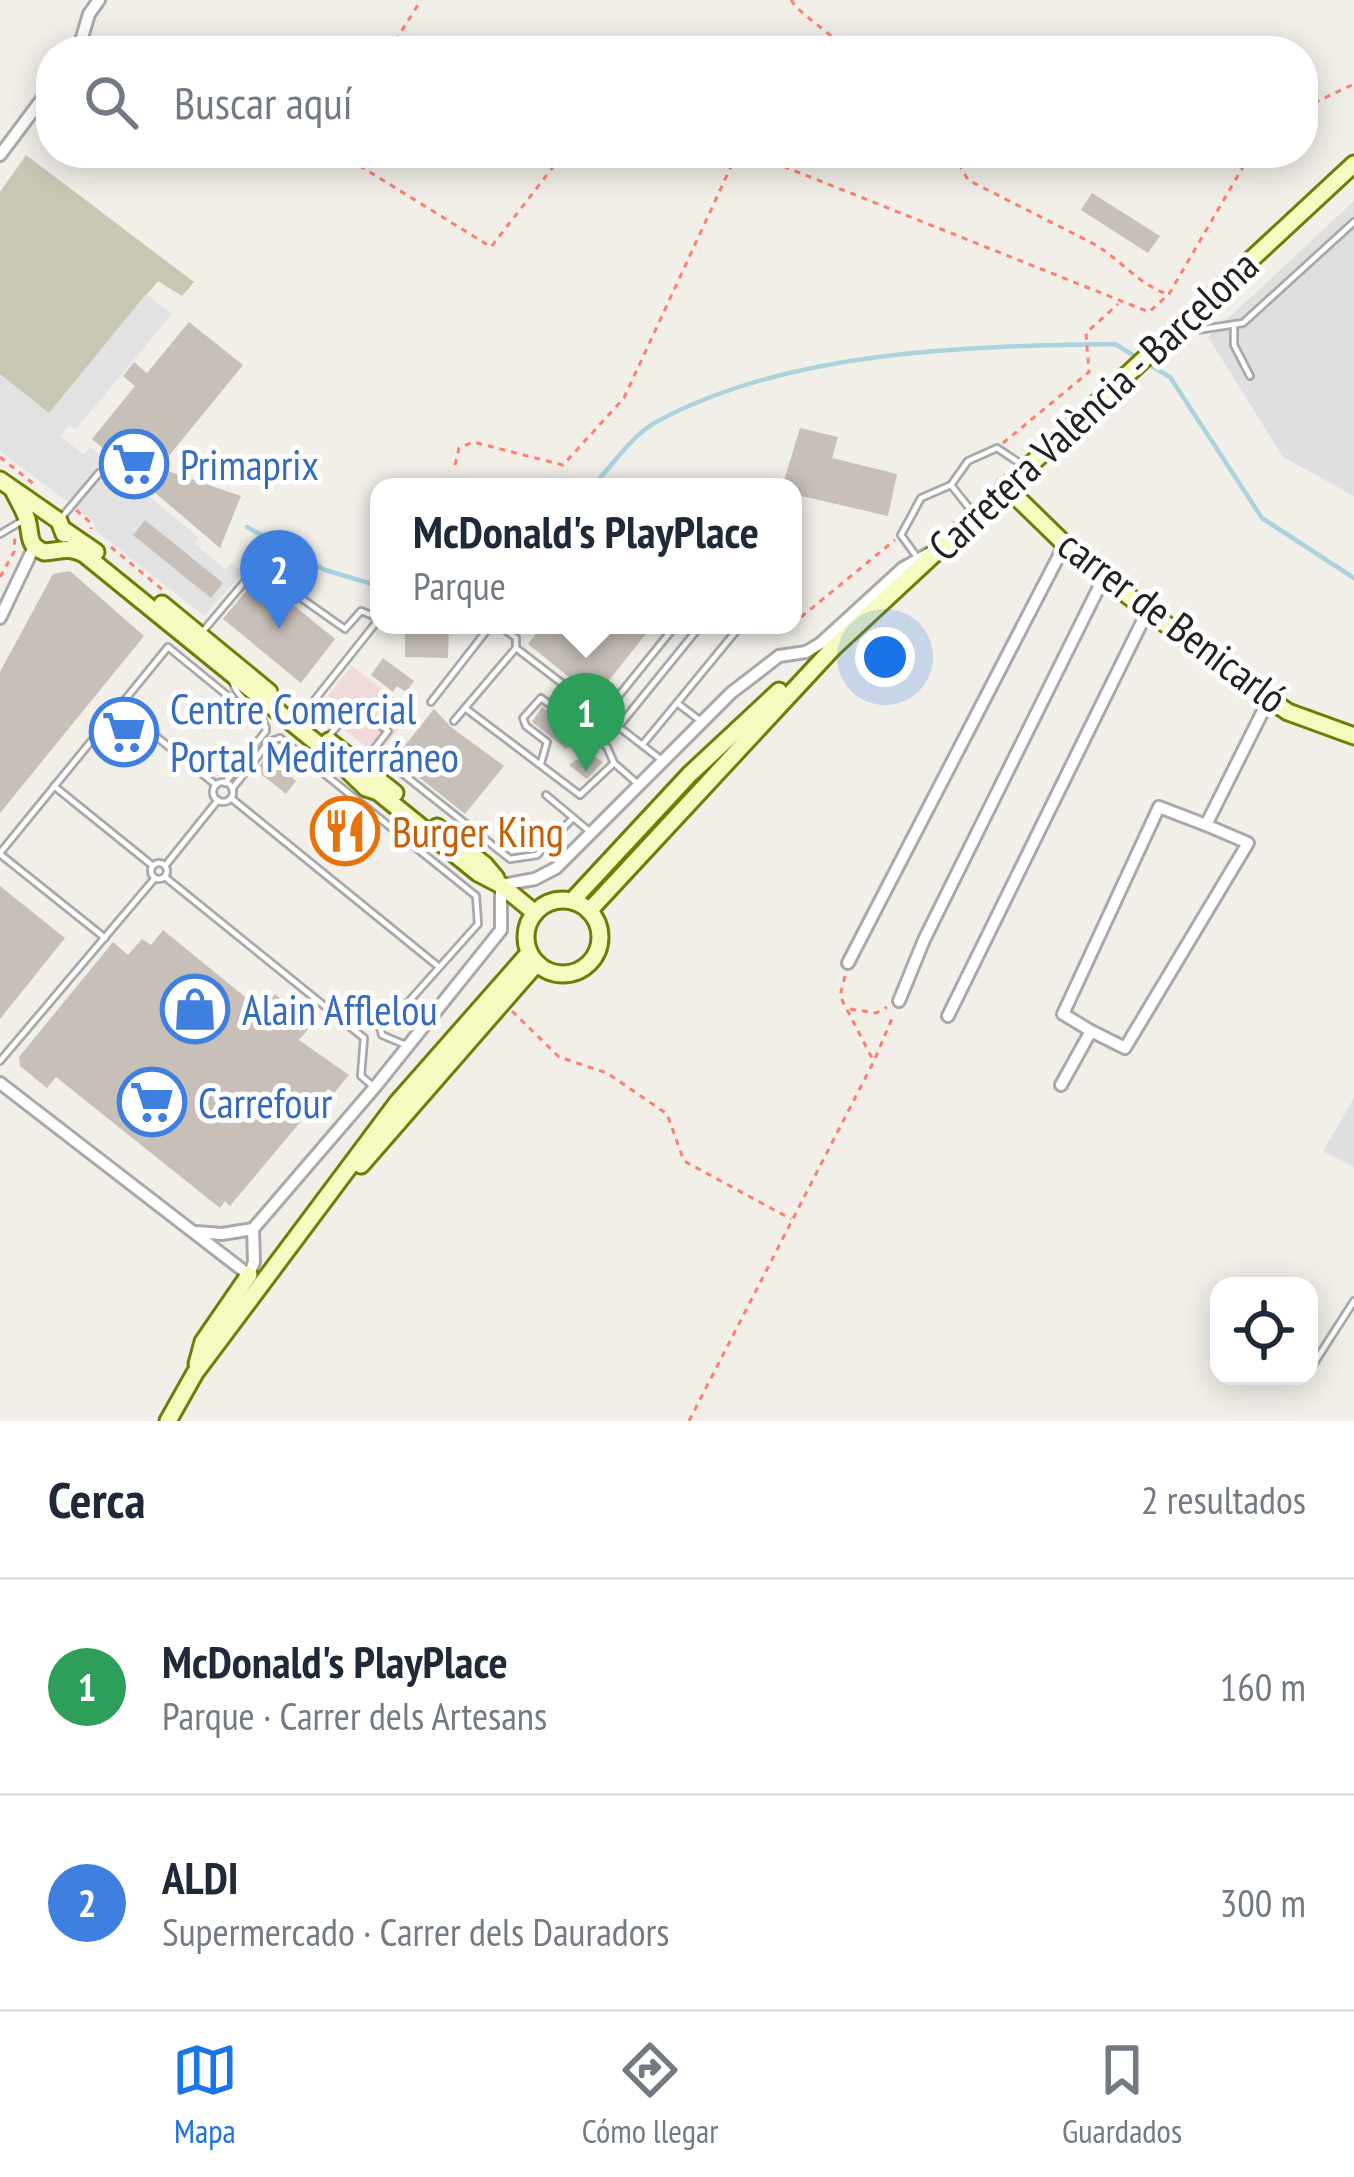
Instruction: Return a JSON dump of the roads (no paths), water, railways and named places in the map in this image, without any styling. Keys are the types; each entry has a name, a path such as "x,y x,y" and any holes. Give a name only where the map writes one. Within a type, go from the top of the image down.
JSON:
{"main road":[{"name":"Carretera València - Barcelona","path":"572,902 730,735 832,648 1354,164"},
{"path":"7,486 44,552 58,528"},
{"path":"7,486 30,499 84,554 366,788 378,792 478,873 501,885"},
{"name":"carrer de Benicarló","path":"1005,486 1104,578 1268,699 1288,712 1354,736"},
{"path":"29,532 33,522 58,528 201,634 485,865 535,913"},
{"name":"Carretera València - Barcelona","path":"589,911 832,648"},
{"path":"550,902 572,902 589,911 599,939 591,961 571,973 559,973 533,958 526,929 535,913 550,902"},
{"path":"284,1253 503,1001 533,958"},
{"path":"168,1421 195,1373 397,1103 533,958"},
{"path":"195,1373 203,1342 249,1275"}],"street":[{"path":"82,36 99,0"},
{"path":"0,155 36,107"},
{"path":"0,618 29,532"},
{"path":"848,963 1065,544"},
{"path":"193,1232 222,1234 253,1228 501,930 501,885 535,879 556,868 769,662 821,643 877,590 917,558 936,550"},
{"path":"899,1001 924,940 1104,578"},
{"path":"948,1016 1148,610"},
{"path":"1206,825 1268,699"},
{"path":"334,757 355,774 365,770"},
{"path":"1159,807 1248,843 1125,1048 1090,1031 1063,1014 1159,807"},
{"path":"1060,1085 1090,1031"},
{"path":"0,1083 249,1275 254,1262 253,1228"}],"lane":[{"path":"1185,321 1197,330 1243,323 1354,223"},
{"path":"1234,325 1234,345 1250,376"},
{"path":"917,558 901,535 921,498 951,485 968,461 997,448 1026,467"},
{"path":"58,528 99,473"},
{"path":"951,485 974,515"},
{"path":"0,534 16,527 29,532"},
{"path":"201,634 257,567 345,629 361,611 370,614"},
{"path":"301,717 370,629"},
{"path":"431,702 488,634"},
{"path":"454,721 516,647 516,638 510,634"},
{"path":"604,715 669,634"},
{"path":"620,726 694,634"},
{"path":"643,744 734,634"},
{"path":"105,938 0,854 168,647 266,727"},
{"path":"516,647 663,761"},
{"path":"231,675 234,689 259,710 266,727"},
{"path":"541,763 547,742 523,718 541,698 607,747 614,763 639,784"},
{"path":"677,703 702,722"},
{"path":"327,739 354,706 388,731 365,770"},
{"path":"120,707 216,785"},
{"path":"465,708 580,795 614,763"},
{"path":"216,785 225,783 266,727"},
{"path":"231,798 232,789 269,742 280,738 476,896 478,924 404,1009 377,1026 382,1035 408,1046"},
{"path":"382,758 510,859 538,856 573,818"},
{"path":"225,783 232,789"},
{"path":"216,785 218,800"},
{"path":"54,786 153,866 165,866"},
{"path":"546,795 590,832"},
{"path":"165,877 165,866 218,800 231,798 440,967"},
{"path":"153,866 155,878"},
{"path":"0,1061 155,878 165,877 364,1038 361,1076 375,1087"},
{"path":"1318,1357 1354,1301"}],"waterway":[{"path":"600,478 656,422 708,398 820,366 940,351 1115,344 1138,358"},
{"path":"1148,364 1170,377 1262,518 1354,578"},
{"path":"247,527 325,570 370,583"}],"place":[{"name":"Primaprix","path":"134,464"},
{"name":"ALDI","path":"279,629"},
{"name":"Centre Comercial Portal Mediterráneo","path":"124,732"},
{"name":"McDonald's PlayPlace","path":"586,772"},
{"name":"Burger King","path":"345,831"},
{"name":"Alain Afflelou","path":"195,1009"},
{"name":"Carrefour","path":"152,1102"}]}
